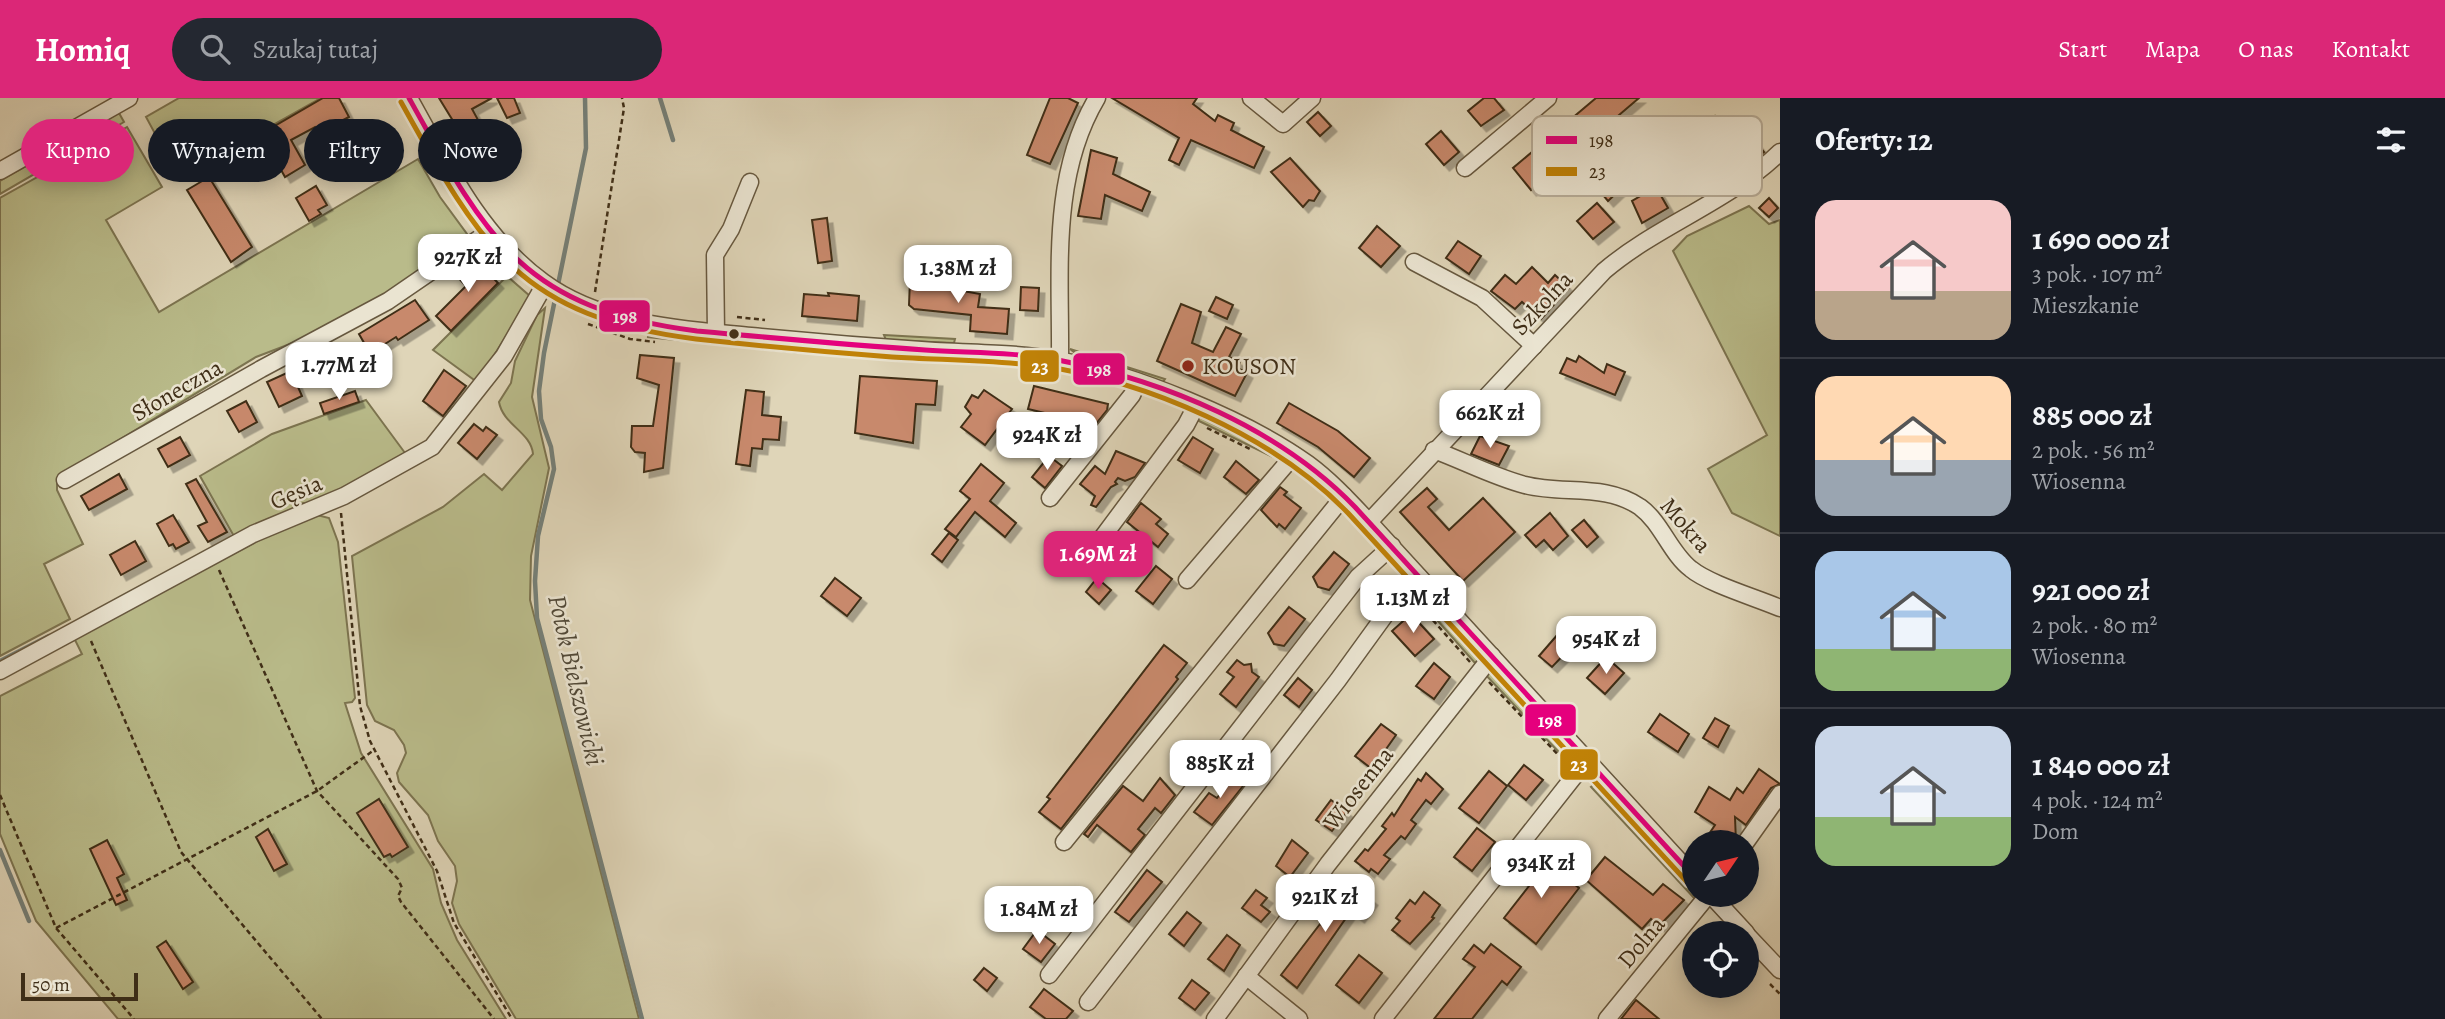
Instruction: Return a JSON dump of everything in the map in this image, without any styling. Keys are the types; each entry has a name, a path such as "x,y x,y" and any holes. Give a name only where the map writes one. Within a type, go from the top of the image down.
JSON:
{"street":[{"path":"0,171 129,98"},
{"path":"409,98 464,196 490,230 547,285 566,294 636,321 716,332 1060,360 1138,382 1196,406 1294,455 1344,496 1369,522 1682,864"},
{"path":"1060,360 1063,194 1074,143 1097,98"},
{"path":"1251,98 1283,124 1312,98"},
{"path":"1465,168 1548,98"},
{"name":"Szkolna","path":"1762,167 1780,152"},
{"path":"716,332 715,256 731,229 750,182"},
{"name":"Szkolna","path":"1369,522 1591,284 1630,249 1719,196"},
{"name":"Słoneczna","path":"65,480 388,301 490,230"},
{"path":"1414,262 1482,298 1534,346"},
{"name":"Gęsia","path":"0,671 254,534 344,496 432,447 504,356 547,285"},
{"path":"1050,498 1132,395 1138,382"},
{"path":"1090,554 1186,425 1196,406"},
{"name":"Mokra","path":"1434,450 1524,485 1551,490 1588,490 1610,494 1640,507 1661,528 1690,569 1780,608"},
{"path":"1187,580 1294,455"},
{"path":"1064,842 1344,496"},
{"path":"1049,975 1358,577 1392,547"},
{"path":"1088,1002 1338,680 1396,600 1419,577"},
{"name":"Wiosenna","path":"1214,1019 1328,864 1492,656"},
{"path":"1383,1019 1587,760"},
{"path":"1754,830 1780,794"},
{"name":"Dolna","path":"1607,1019 1699,907"},
{"path":"1722,907 1735,921"},
{"path":"1759,947 1780,970"},
{"path":"1246,976 1299,1019"}],"path":[{"path":"595,295 624,108 622,98"},
{"path":"344,496 340,514 341,542 360,706 374,750 438,871 454,923 489,985 512,1019"},
{"path":"213,556 317,791 398,879 402,888 398,896 401,902 494,1019"},
{"path":"84,625 184,858 322,1019"},
{"path":"56,928 184,858 317,791 374,750"},
{"path":"0,795 56,928 134,1019"}],"green space":[{"path":"179,98 321,98 284,119 148,121 146,117"},
{"path":"119,113 122,119 108,119"},
{"path":"134,139 148,163 148,182 159,182 162,187 106,220 159,312 379,182 404,182 404,167 418,159 418,182 431,182 467,234 468,240 386,298 311,336 256,357 63,474 57,482 57,490 83,544 44,564 70,619 0,656 0,198 29,182 134,182"},
{"path":"21,169 21,182 0,194 0,181"},
{"path":"1749,206 1769,224 1780,220 1780,536 1732,513 1708,469 1767,435 1673,251 1687,236"},
{"path":"507,276 531,297 477,382 433,350"},
{"path":"545,308 532,397 549,468 531,556 530,600 639,1019 516,1019 459,924 452,903 457,881 455,866 438,841 428,815 399,782 397,773 406,753 404,745 394,730 375,721 367,705 352,556 443,507 484,474 502,490 533,454 531,446 506,417 499,402 511,383 515,361 537,315"},
{"path":"884,335 955,339 954,343 886,340"},
{"path":"647,337 802,350 801,353"},
{"path":"1070,349 1165,379 1163,382 1079,356"},
{"path":"366,400 408,457 310,504 303,503 235,538 200,476 272,434"},
{"path":"1199,417 1279,456 1277,459 1197,420"},
{"path":"317,515 329,518 338,542 355,698 352,702 345,703 361,753 433,869 441,903 457,940 506,1019 118,1019 36,921 0,834 0,696 82,654 74,638 288,525"},
{"path":"1426,599 1481,658 1475,663 1422,603"},
{"path":"1489,666 1568,754 1569,763 1483,672"},
{"path":"1595,784 1682,878 1682,885 1591,787"}],"building":[{"path":"323,98 339,98 349,117 304,119 304,133 291,140 304,166 290,174 290,119 287,119"},
{"path":"439,98 492,98 472,109 478,119 452,119"},
{"path":"497,98 514,98 520,113 507,118"},
{"path":"1050,98 1068,98 1078,103 1050,164 1027,155"},
{"path":"1112,98 1197,98 1193,104 1215,121 1218,115 1234,123 1231,130 1264,147 1254,168 1191,140 1179,165 1169,160 1179,138"},
{"path":"1484,98 1494,98 1504,110 1481,126 1468,111"},
{"path":"1596,98 1639,98 1618,116 1575,116"},
{"path":"1318,112 1331,126 1320,136 1307,122"},
{"path":"1441,131 1459,152 1444,165 1426,144"},
{"path":"1091,150 1117,158 1113,174 1150,192 1142,211 1105,195 1101,219 1078,216"},
{"path":"1532,152 1532,189 1531,190 1513,168"},
{"path":"1290,158 1320,191 1314,201 1309,200 1303,207 1271,172"},
{"path":"201,182 212,182 252,247 231,262 187,190"},
{"path":"316,186 327,205 318,210 321,214 309,221 296,198"},
{"path":"1641,196 1661,196 1668,208 1642,223 1632,201"},
{"path":"1769,198 1778,208 1769,217 1759,208"},
{"path":"1597,203 1614,222 1593,239 1577,221"},
{"path":"827,218 832,261 818,263 812,220"},
{"path":"1377,226 1400,246 1381,267 1359,248"},
{"path":"1458,241 1481,256 1469,274 1446,258"},
{"path":"475,259 498,283 451,331 436,316 466,286 456,275"},
{"path":"1532,267 1548,283 1555,275 1569,288 1541,319 1522,302 1515,309 1491,291 1505,275 1516,284"},
{"path":"910,280 955,283 958,290 980,294 978,307 1009,309 1007,334 970,331 971,315 914,309 909,305"},
{"path":"1021,287 1039,288 1038,311 1020,310"},
{"path":"828,293 859,296 857,321 802,316 804,294 829,296"},
{"path":"1216,297 1233,305 1227,319 1209,311"},
{"path":"415,300 429,320 398,340 396,337 377,349 373,344 367,348 359,334"},
{"path":"1181,304 1201,312 1192,343 1213,352 1226,327 1241,334 1229,357 1240,362 1238,368 1247,373 1235,396 1157,361"},
{"path":"640,355 674,358 663,468 644,472 645,453 635,452 631,447 632,426 653,426 659,385 637,378"},
{"path":"1579,356 1604,373 1607,364 1625,372 1615,395 1560,373 1567,358 1576,362"},
{"path":"444,370 466,386 443,416 423,401"},
{"path":"291,371 302,396 279,407 267,382"},
{"path":"860,376 937,381 935,405 916,404 913,443 855,433"},
{"path":"1034,386 1108,404 1107,410 1095,425 1028,409"},
{"path":"746,390 764,392 762,415 781,417 779,440 763,439 762,449 752,448 750,466 736,464"},
{"path":"984,390 1012,409 985,445 961,427 971,414 965,407 972,395 978,398"},
{"path":"355,391 359,402 324,414 320,403"},
{"path":"246,401 257,422 239,432 227,411"},
{"path":"1289,403 1338,431 1370,458 1354,477 1318,447 1277,423"},
{"path":"474,424 483,431 486,427 497,435 477,459 458,443"},
{"path":"1480,436 1509,446 1499,465 1471,454"},
{"path":"180,437 190,455 168,467 158,449"},
{"path":"1193,437 1213,449 1200,473 1178,460"},
{"path":"1116,451 1145,463 1135,477 1125,481 1118,478 1115,482 1117,484 1111,487 1096,507 1091,505 1095,496 1080,484 1095,466 1105,474"},
{"path":"1049,456 1062,466 1045,488 1032,477"},
{"path":"1236,461 1259,480 1246,494 1224,477"},
{"path":"981,464 1004,483 990,501 1016,523 1005,537 975,512 956,537 945,529 970,499 960,491"},
{"path":"119,474 127,489 89,510 81,496"},
{"path":"196,479 227,532 208,542 198,526 207,522 186,484"},
{"path":"1280,487 1287,492 1284,495 1301,508 1285,529 1279,524 1277,527 1261,510"},
{"path":"1427,488 1437,499 1428,507 1449,530 1483,498 1515,532 1463,581 1400,512"},
{"path":"1141,503 1161,519 1156,524 1168,534 1158,547 1127,522"},
{"path":"1550,513 1568,536 1553,550 1544,540 1536,547 1525,535"},
{"path":"173,515 189,542 176,549 173,544 169,546 157,524"},
{"path":"1584,520 1598,537 1587,547 1572,530"},
{"path":"949,533 958,540 942,562 932,554"},
{"path":"135,541 146,561 121,575 110,555"},
{"path":"1334,552 1349,564 1329,590 1318,587 1313,577"},
{"path":"1156,566 1172,579 1153,604 1136,591"},
{"path":"835,578 861,598 847,616 821,596"},
{"path":"1097,578 1111,590 1099,604 1086,592"},
{"path":"1289,607 1305,619 1284,646 1274,644 1268,633"},
{"path":"1411,614 1434,639 1415,656 1392,631"},
{"path":"1565,626 1579,639 1552,667 1539,656"},
{"path":"1164,645 1187,663 1176,677 1178,679 1061,829 1039,812 1050,799 1047,797"},
{"path":"1606,657 1624,673 1605,694 1587,678"},
{"path":"1237,660 1244,665 1251,664 1252,672 1259,677 1236,707 1220,694 1234,677 1227,672"},
{"path":"1434,663 1450,677 1434,699 1416,686"},
{"path":"1298,678 1312,690 1299,707 1284,695"},
{"path":"1660,714 1689,734 1678,752 1648,732"},
{"path":"1715,718 1729,726 1718,747 1703,738"},
{"path":"1381,724 1396,735 1372,769 1355,756"},
{"path":"1524,765 1543,780 1526,800 1508,785"},
{"path":"1759,769 1780,784 1771,788 1746,825 1735,817 1736,830 1712,830 1715,825 1695,812 1709,787 1730,800 1737,788 1743,793"},
{"path":"1489,771 1507,786 1479,823 1459,808"},
{"path":"1236,773 1247,781 1212,825 1194,812 1209,793 1217,798"},
{"path":"1426,773 1443,789 1431,804 1426,800 1411,820 1416,824 1405,839 1401,836 1384,855 1390,859 1378,874 1371,869 1369,872 1355,861 1365,849 1368,851 1386,829 1382,826 1392,813 1394,816 1418,779 1421,781"},
{"path":"1160,778 1175,795 1161,813 1155,808 1138,829 1145,835 1131,852 1097,825 1088,837 1084,834 1123,786 1143,801"},
{"path":"379,799 408,847 392,857 390,854 384,857 357,813"},
{"path":"1331,800 1347,812 1332,831 1316,820"},
{"path":"1477,828 1495,842 1472,871 1454,857"},
{"path":"268,829 287,864 274,871 256,837"},
{"path":"107,840 124,874 117,878 127,900 116,905 90,849"},
{"path":"1292,840 1308,853 1290,877 1276,866"},
{"path":"1539,856 1579,888 1536,944 1504,918 1529,886 1520,879"},
{"path":"1605,857 1653,895 1663,884 1682,898 1682,902 1659,926 1651,919 1642,929 1586,880"},
{"path":"1147,870 1162,882 1129,922 1115,912"},
{"path":"1351,884 1372,900 1359,917 1351,911 1297,988 1281,975 1320,924 1323,926 1341,903 1335,898 1343,887 1347,890"},
{"path":"1256,890 1267,898 1261,905 1270,912 1261,922 1242,908"},
{"path":"1424,892 1440,905 1432,917 1434,918 1410,944 1392,930 1400,921 1396,918 1410,900 1415,904"},
{"path":"1069,895 1084,907 1070,925 1055,912"},
{"path":"1187,912 1201,923 1184,946 1169,934"},
{"path":"1037,930 1055,944 1041,962 1023,949"},
{"path":"1227,935 1240,945 1224,971 1208,959"},
{"path":"166,941 193,982 183,989 157,947"},
{"path":"1491,944 1521,967 1507,985 1502,981 1472,1019 1434,1019 1475,967 1463,959 1474,945 1484,953"},
{"path":"1359,955 1382,973 1359,1003 1336,985"},
{"path":"984,968 997,978 987,991 974,980"},
{"path":"1192,980 1209,993 1195,1010 1179,998"},
{"path":"1044,989 1073,1011 1066,1019 1046,1019 1030,1007"},
{"path":"1636,1000 1659,1019 1621,1019"}],"waterway":[{"name":"Potok Bielszowicki","path":"585,98 586,148 544,353 539,391 541,419 551,447 554,469 538,536 535,581 537,618 642,1019"},
{"path":"660,98 673,140"},
{"path":"0,661 49,636"},
{"path":"0,850 29,921"}],"transit line":[{"name":"198","path":"409,98 463,192 489,229 518,260 551,285 590,305 638,321 697,331 1058,360 1098,369 1179,395 1256,431 1325,479 1355,507 1682,864"},
{"name":"23","path":"401,102 457,198 484,235 513,267 547,293 587,313 636,328 696,339 892,357 1023,364 1082,373 1165,399 1246,437 1318,485 1348,513 1682,876"}],"place":[{"name":"KOUSON","path":"1188,366"}]}
